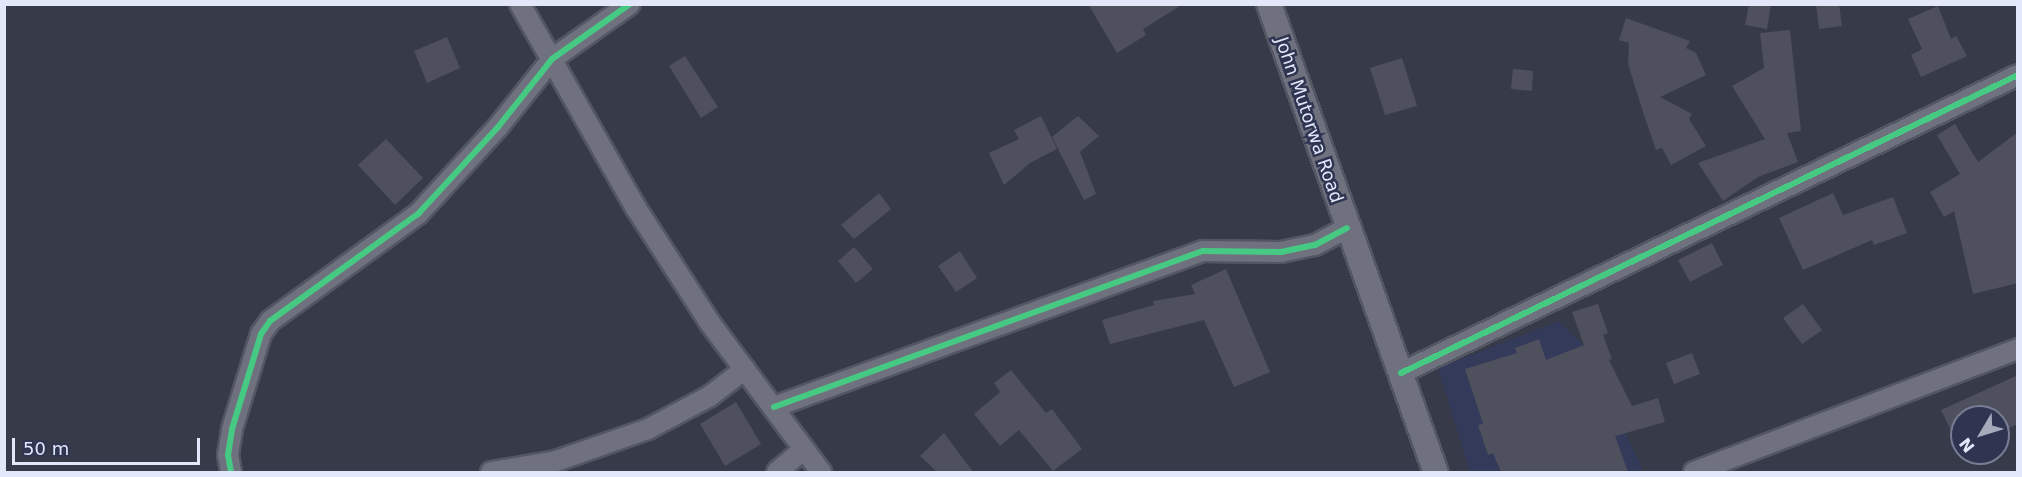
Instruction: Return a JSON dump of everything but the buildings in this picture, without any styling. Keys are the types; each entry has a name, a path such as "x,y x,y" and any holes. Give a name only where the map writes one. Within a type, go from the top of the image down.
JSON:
{"street":[{"path":"520,4 636,208 745,369 821,472"},
{"path":"231,472 228,455 232,429 261,334 270,321 436,198 552,59 630,4"},
{"name":"John Mutorwa Road","path":"1269,4 1347,228 1436,472"},
{"path":"1401,373 2018,75"},
{"path":"774,406 1203,251 1281,252 1315,245 1347,228"},
{"path":"1694,472 2018,349"},
{"path":"491,472 556,461 648,429 710,396 745,369"},
{"path":"777,472 803,450"}],"shaded area":[{"path":"1559,321 1583,344 1643,470 1470,472 1438,368"}],"cycle path":[{"path":"231,472 228,455 232,429 261,334 270,321 418,214 498,127 552,59 630,4"},
{"path":"1401,373 2018,75"},
{"path":"774,407 1203,251 1281,252 1315,245 1347,228"}]}
